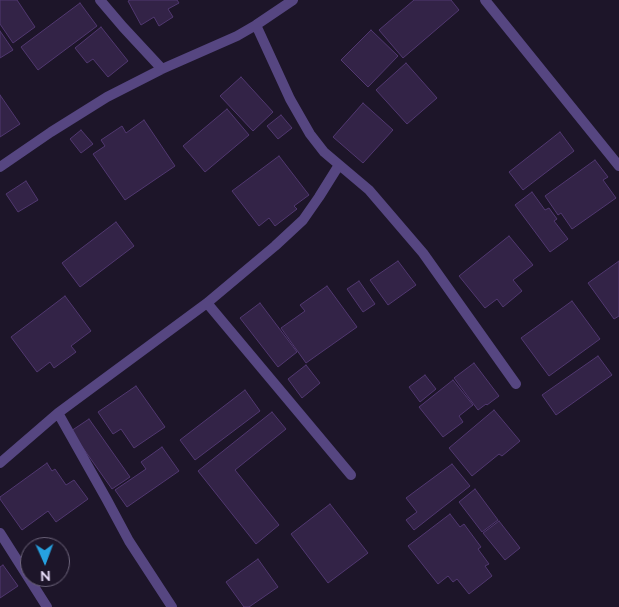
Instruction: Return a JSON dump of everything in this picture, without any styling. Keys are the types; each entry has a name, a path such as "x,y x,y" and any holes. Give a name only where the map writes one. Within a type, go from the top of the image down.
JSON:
{"street":[{"path":"100,0 162,69"},
{"path":"0,167 107,97 162,69 238,36 293,0"},
{"path":"485,0 619,166"},
{"path":"256,25 290,99 310,134 324,152 370,190 423,253 516,384"},
{"path":"0,463 58,413 206,303 275,246 303,220 340,165"},
{"path":"206,303 351,475"},
{"path":"58,413 129,541 172,607"},
{"path":"0,533 47,607"}],"building":[{"path":"0,0 17,0 35,27 13,43 0,24"},
{"path":"177,0 179,3 168,9 173,17 159,26 154,17 141,25 128,1"},
{"path":"414,0 451,0 459,10 403,58 379,30"},
{"path":"80,3 97,26 38,70 21,47"},
{"path":"101,27 128,61 108,77 93,59 87,63 75,48"},
{"path":"371,30 398,56 368,87 341,60"},
{"path":"0,31 13,50 0,58"},
{"path":"406,63 437,98 407,124 376,90"},
{"path":"241,77 273,112 253,131 220,96"},
{"path":"0,95 20,124 0,137"},
{"path":"363,103 393,130 363,163 333,137"},
{"path":"227,109 249,135 205,172 183,146"},
{"path":"281,115 292,128 278,139 267,126"},
{"path":"144,120 175,166 125,200 93,154 105,146 101,140 122,126 126,133"},
{"path":"81,130 93,144 81,153 70,139"},
{"path":"560,132 574,151 523,190 509,172"},
{"path":"279,156 309,195 294,206 297,209 275,226 269,218 259,226 232,191"},
{"path":"595,160 608,177 603,180 616,198 572,229 561,213 558,215 545,196"},
{"path":"26,181 38,200 18,212 6,194"},
{"path":"532,192 545,210 549,208 557,219 554,221 568,239 550,252 515,205"},
{"path":"116,222 134,246 80,287 62,263"},
{"path":"509,236 533,265 513,280 522,291 503,307 497,299 485,308 459,276"},
{"path":"398,261 416,285 388,305 370,280"},
{"path":"619,261 619,316 614,319 588,283"},
{"path":"359,281 375,304 363,312 347,289"},
{"path":"327,286 357,327 306,363 281,328 305,311 300,305"},
{"path":"65,296 91,331 71,346 76,352 54,368 50,362 37,372 11,337"},
{"path":"572,301 600,339 549,376 521,338"},
{"path":"260,303 297,352 278,367 240,318"},
{"path":"598,356 612,375 556,415 542,395"},
{"path":"474,363 499,396 478,410 454,378"},
{"path":"306,365 320,383 302,398 288,379"},
{"path":"425,375 436,389 420,402 409,387"},
{"path":"453,380 473,405 459,416 463,422 443,437 419,407"},
{"path":"136,386 165,427 134,448 121,429 113,434 98,412"},
{"path":"245,390 260,411 195,460 180,440"},
{"path":"494,410 520,441 502,456 499,454 472,476 449,448"},
{"path":"272,412 286,429 235,470 279,525 256,544 198,471"},
{"path":"89,419 130,477 112,489 71,431"},
{"path":"162,447 179,471 127,507 115,490 146,469 141,462"},
{"path":"47,463 52,471 55,469 66,485 74,480 88,499 56,522 48,511 22,530 0,497"},
{"path":"452,464 470,486 414,530 406,520 417,512 406,498"},
{"path":"475,489 498,520 482,532 459,502"},
{"path":"330,504 368,553 328,583 291,534"},
{"path":"450,514 460,527 464,524 481,547 478,549 489,564 485,566 492,576 469,594 457,579 453,582 448,576 438,584 408,546"},
{"path":"499,521 520,548 505,560 483,533"},
{"path":"258,559 278,587 249,607 244,607 226,582"},
{"path":"3,565 18,586 0,598 0,567"}]}
